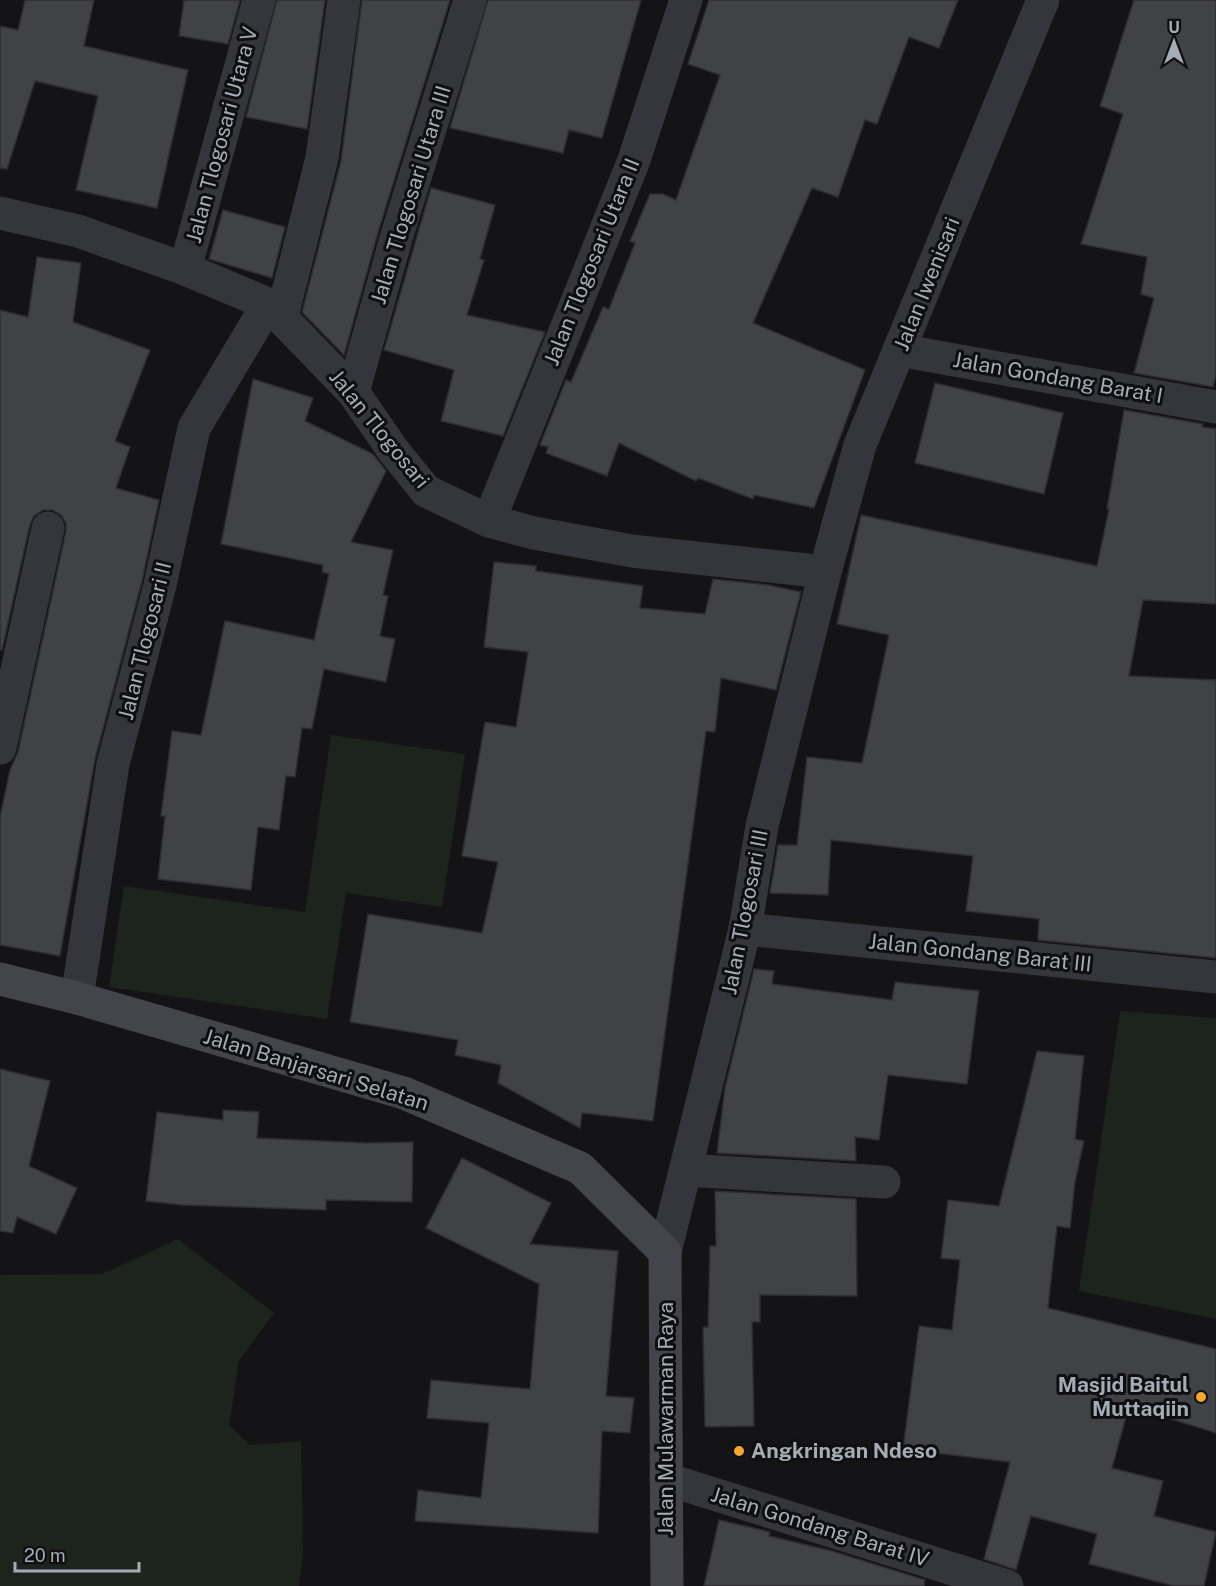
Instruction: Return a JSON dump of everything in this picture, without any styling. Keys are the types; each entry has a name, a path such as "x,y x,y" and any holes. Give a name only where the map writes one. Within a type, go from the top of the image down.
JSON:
{"main road":[{"name":"Jalan Banjarsari Selatan","path":"0,979 77,998 404,1093 580,1168 665,1252"},
{"name":"Jalan Mulawarman Raya","path":"665,1252 667,1586"}],"street":[{"name":"Jalan Tlogosari Utara V","path":"185,269 259,0"},
{"name":"Jalan Tlogosari II","path":"77,998 113,764 162,578 194,428 275,310 322,158 344,0"},
{"name":"Jalan Tlogosari Utara III","path":"353,392 397,235 470,0"},
{"name":"Jalan Tlogosari Utara II","path":"489,522 634,160 686,0"},
{"name":"Jalan Iwenisari","path":"825,572 860,445 1043,0"},
{"name":"Jalan Tlogosari","path":"0,213 78,231 185,269 275,310 353,392 393,450 426,491 489,522 534,533 632,550 825,572"},
{"name":"Jalan Gondang Barat I","path":"899,350 1216,406"},
{"path":"0,748 48,528"},
{"name":"Jalan Tlogosari III","path":"665,1252 745,929 762,826 825,572"},
{"name":"Jalan Gondang Barat III","path":"745,929 1216,977"},
{"path":"686,1170 884,1182"},
{"name":"Jalan Gondang Barat IV","path":"666,1479 1008,1586"}],"shaded area":[{"path":"331,735 465,754 442,907 346,893 327,1019 109,987 124,886 305,912"},
{"path":"1120,1011 1216,1018 1216,1319 1079,1291"},
{"path":"178,1239 274,1313 239,1361 229,1425 250,1445 301,1441 303,1553 299,1586 0,1586 0,1275 102,1274"}],"building":[{"path":"25,0 94,0 84,46 188,70 157,208 76,190 98,96 35,81 7,169 0,168 0,26 18,30"},
{"path":"184,0 240,0 228,44 179,36"},
{"path":"277,0 325,0 307,129 246,117"},
{"path":"362,0 450,0 379,229 344,355 302,312 341,161"},
{"path":"488,0 641,0 602,138 569,130 563,153 450,128"},
{"path":"709,0 958,0 939,48 909,37 877,124 865,120 838,197 812,188 753,323 865,370 814,508 754,495 753,499 698,478 696,481 619,443 607,476 546,453 548,447 540,445 566,380 571,382 603,307 609,309 635,243 630,241 650,194 663,194 676,200 720,75 688,64"},
{"path":"1134,0 1216,0 1216,375 1213,387 1134,373 1154,298 1141,294 1147,257 1081,244 1123,114 1100,106"},
{"path":"431,188 495,205 480,259 484,260 467,315 545,332 503,436 441,421 454,370 384,350"},
{"path":"223,210 285,227 272,278 209,259"},
{"path":"37,257 81,263 73,322 150,350 115,441 130,447 116,488 159,500 142,581 95,759 60,956 0,945 0,817 10,770 18,752 66,531 66,523 61,515 53,510 43,510 34,516 30,524 2,650 0,650 0,310 28,317"},
{"path":"253,379 313,398 305,421 373,454 386,471 351,542 393,550 383,595 388,596 380,636 395,639 386,682 324,669 312,729 302,728 295,777 286,776 279,830 258,827 251,890 158,879 165,816 161,816 172,731 201,735 225,621 314,640 329,574 322,572 323,565 221,544"},
{"path":"935,383 1063,413 1044,494 915,463"},
{"path":"1124,410 1203,424 1202,427 1216,429 1216,604 1143,600 1129,676 1216,680 1216,958 1038,940 1039,919 966,911 973,856 831,840 828,895 770,893 778,845 797,845 807,757 862,763 889,635 837,624 861,515 1097,566 1109,509 1107,509"},
{"path":"494,562 536,566 536,571 643,586 640,608 705,614 713,579 768,585 801,592 776,690 721,678 715,732 706,731 653,1121 582,1113 580,1128 498,1083 501,1065 455,1055 458,1040 350,1022 368,914 482,933 498,862 462,856 485,722 516,727 528,652 484,647"},
{"path":"754,969 774,971 772,984 892,1000 895,982 979,991 967,1084 888,1075 879,1140 855,1137 856,1161 717,1153 725,1088"},
{"path":"1037,1051 1084,1056 1075,1139 1084,1141 1075,1182 1070,1228 1057,1226 1048,1308 1216,1349 1216,1433 1129,1406 1112,1468 1163,1481 1154,1516 1216,1532 1204,1586 1174,1586 1089,1564 1097,1534 1031,1516 1016,1570 984,1559 1010,1462 903,1449 919,1326 952,1330 960,1260 941,1258 948,1200 999,1206"},
{"path":"0,1069 50,1081 29,1166 77,1188 56,1234 17,1217 13,1233 0,1231"},
{"path":"223,1110 259,1112 257,1138 368,1143 413,1142 412,1202 326,1200 326,1210 182,1205 146,1201 157,1112 223,1120"},
{"path":"462,1158 551,1203 530,1244 618,1251 606,1396 634,1398 630,1433 602,1431 598,1533 415,1521 418,1490 481,1498 489,1423 427,1418 431,1380 530,1389 539,1284 426,1228"},
{"path":"715,1191 856,1199 857,1296 760,1295 760,1322 752,1322 754,1426 705,1427 703,1327 708,1327 710,1246 716,1246"},
{"path":"719,1520 770,1532 769,1536 832,1551 925,1580 924,1586 704,1586"}],"place":[{"name":"Masjid Baitul Muttaqiin","path":"1201,1397"},
{"name":"Angkringan Ndeso","path":"739,1451"}]}
